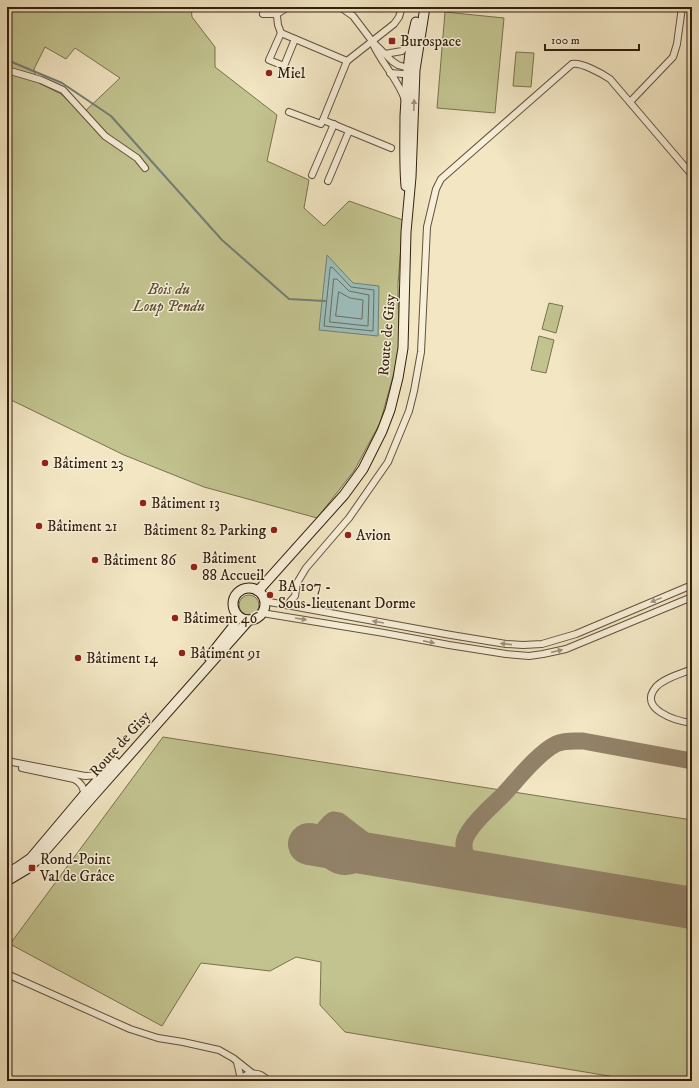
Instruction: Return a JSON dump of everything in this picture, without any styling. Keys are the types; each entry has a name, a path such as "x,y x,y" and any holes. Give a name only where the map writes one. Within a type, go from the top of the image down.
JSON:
{"street":[{"path":"266,7 263,14 277,14 288,7"},
{"path":"276,7 279,29 281,33 347,61"},
{"path":"340,7 353,16 372,41 385,54 395,63 410,70"},
{"path":"350,7 353,16"},
{"path":"289,112 321,124 347,61 394,24 399,17 402,7"},
{"name":"Route de Gisy","path":"408,203 404,159 406,104 413,36 420,7"},
{"name":"Route de Gisy","path":"258,591 344,495 363,469 382,431 390,410 398,378 403,348 408,203 411,177 410,70 425,7"},
{"path":"630,102 673,57 677,44 682,7"},
{"path":"281,33 269,60 284,66 295,39"},
{"path":"385,54 402,51 405,49 413,36"},
{"path":"372,41 379,57 399,86 406,104"},
{"path":"287,605 295,596 297,583 306,568 349,518 388,462 410,411 421,352 427,227 436,189 441,179 572,64 577,63 610,79 692,175"},
{"path":"7,70 41,80 62,90 105,136 137,158 145,168"},
{"path":"390,73 403,74 410,70"},
{"path":"323,120 391,148"},
{"path":"312,175 334,124"},
{"path":"328,181 349,131"},
{"path":"264,601 506,644 530,645 542,644 576,634 692,585"},
{"path":"249,588 258,591 264,601 265,605 262,613 256,618 249,620 238,616 233,604 236,595 244,589 249,588"},
{"path":"262,613 449,645 529,656 566,649 692,597"},
{"name":"Route de Gisy","path":"7,881 27,869 39,858 103,775 195,673 232,628 238,616"},
{"name":"Route de Gisy","path":"7,873 31,858 249,620"},
{"path":"692,669 665,680 657,686 651,695 650,701 654,708 678,721 692,723"},
{"path":"7,761 82,776 103,775"},
{"path":"7,765 74,779 80,783 88,795"},
{"path":"82,776 89,785 88,795"},
{"path":"7,974 130,1029 158,1038 219,1050 252,1074"},
{"path":"237,1062 240,1080"},
{"path":"240,1080 247,1074 260,1074 268,1081"}],"green space":[{"name":"Bois du Loup Pendu","path":"7,7 191,7 192,17 215,47 215,67 277,115 267,161 309,180 304,208 324,226 349,201 403,220 398,284 399,355 380,423 354,471 317,518 204,487 124,455 7,398","holes":["45,47 66,59 75,48 120,78 82,114 61,94 37,82 34,69"]},
{"path":"445,12 504,18 495,113 437,108"},
{"path":"516,52 534,53 531,87 513,86"},
{"path":"549,303 563,306 556,333 542,329"},
{"path":"539,336 554,340 546,373 531,370"},
{"path":"249,595 256,598 259,605 256,612 249,615 242,612 239,605 242,598"},
{"path":"163,737 692,820 692,1081 639,1081 345,1032 320,1005 321,962 296,957 270,971 201,963 162,1026 10,944"}],"water":[{"path":"327,255 353,283 379,286 378,336 319,330"}],"waterway":[{"path":"7,60 62,83 111,116 222,240 289,299 325,301"}],"taxiway":[{"path":"493,875 477,868 466,856 464,850 466,837 479,818 503,795 528,767 549,748 566,741 583,741 692,761"},
{"path":"368,854 356,864 346,867 337,865 330,861 324,854 321,845 325,828 333,820 339,821 386,857"}],"runway":[{"path":"309,844 692,908"}],"place":[{"name":"Burospace","path":"392,41"},
{"name":"Miel","path":"269,73"},
{"name":"Bâtiment 23","path":"45,463"},
{"name":"Bâtiment 13","path":"143,503"},
{"name":"Bâtiment 21","path":"39,526"},
{"name":"Bâtiment 82 Parking","path":"274,530"},
{"name":"Avion","path":"348,535"},
{"name":"Bâtiment 86","path":"95,560"},
{"name":"Bâtiment 88 Accueil","path":"194,567"},
{"name":"BA 107 - Sous-lieutenant Dorme","path":"270,595"},
{"name":"Bâtiment 46","path":"175,618"},
{"name":"Bâtiment 91","path":"182,653"},
{"name":"Bâtiment 14","path":"78,658"},
{"name":"Rond-Point Val de Grâce","path":"32,868"}]}
